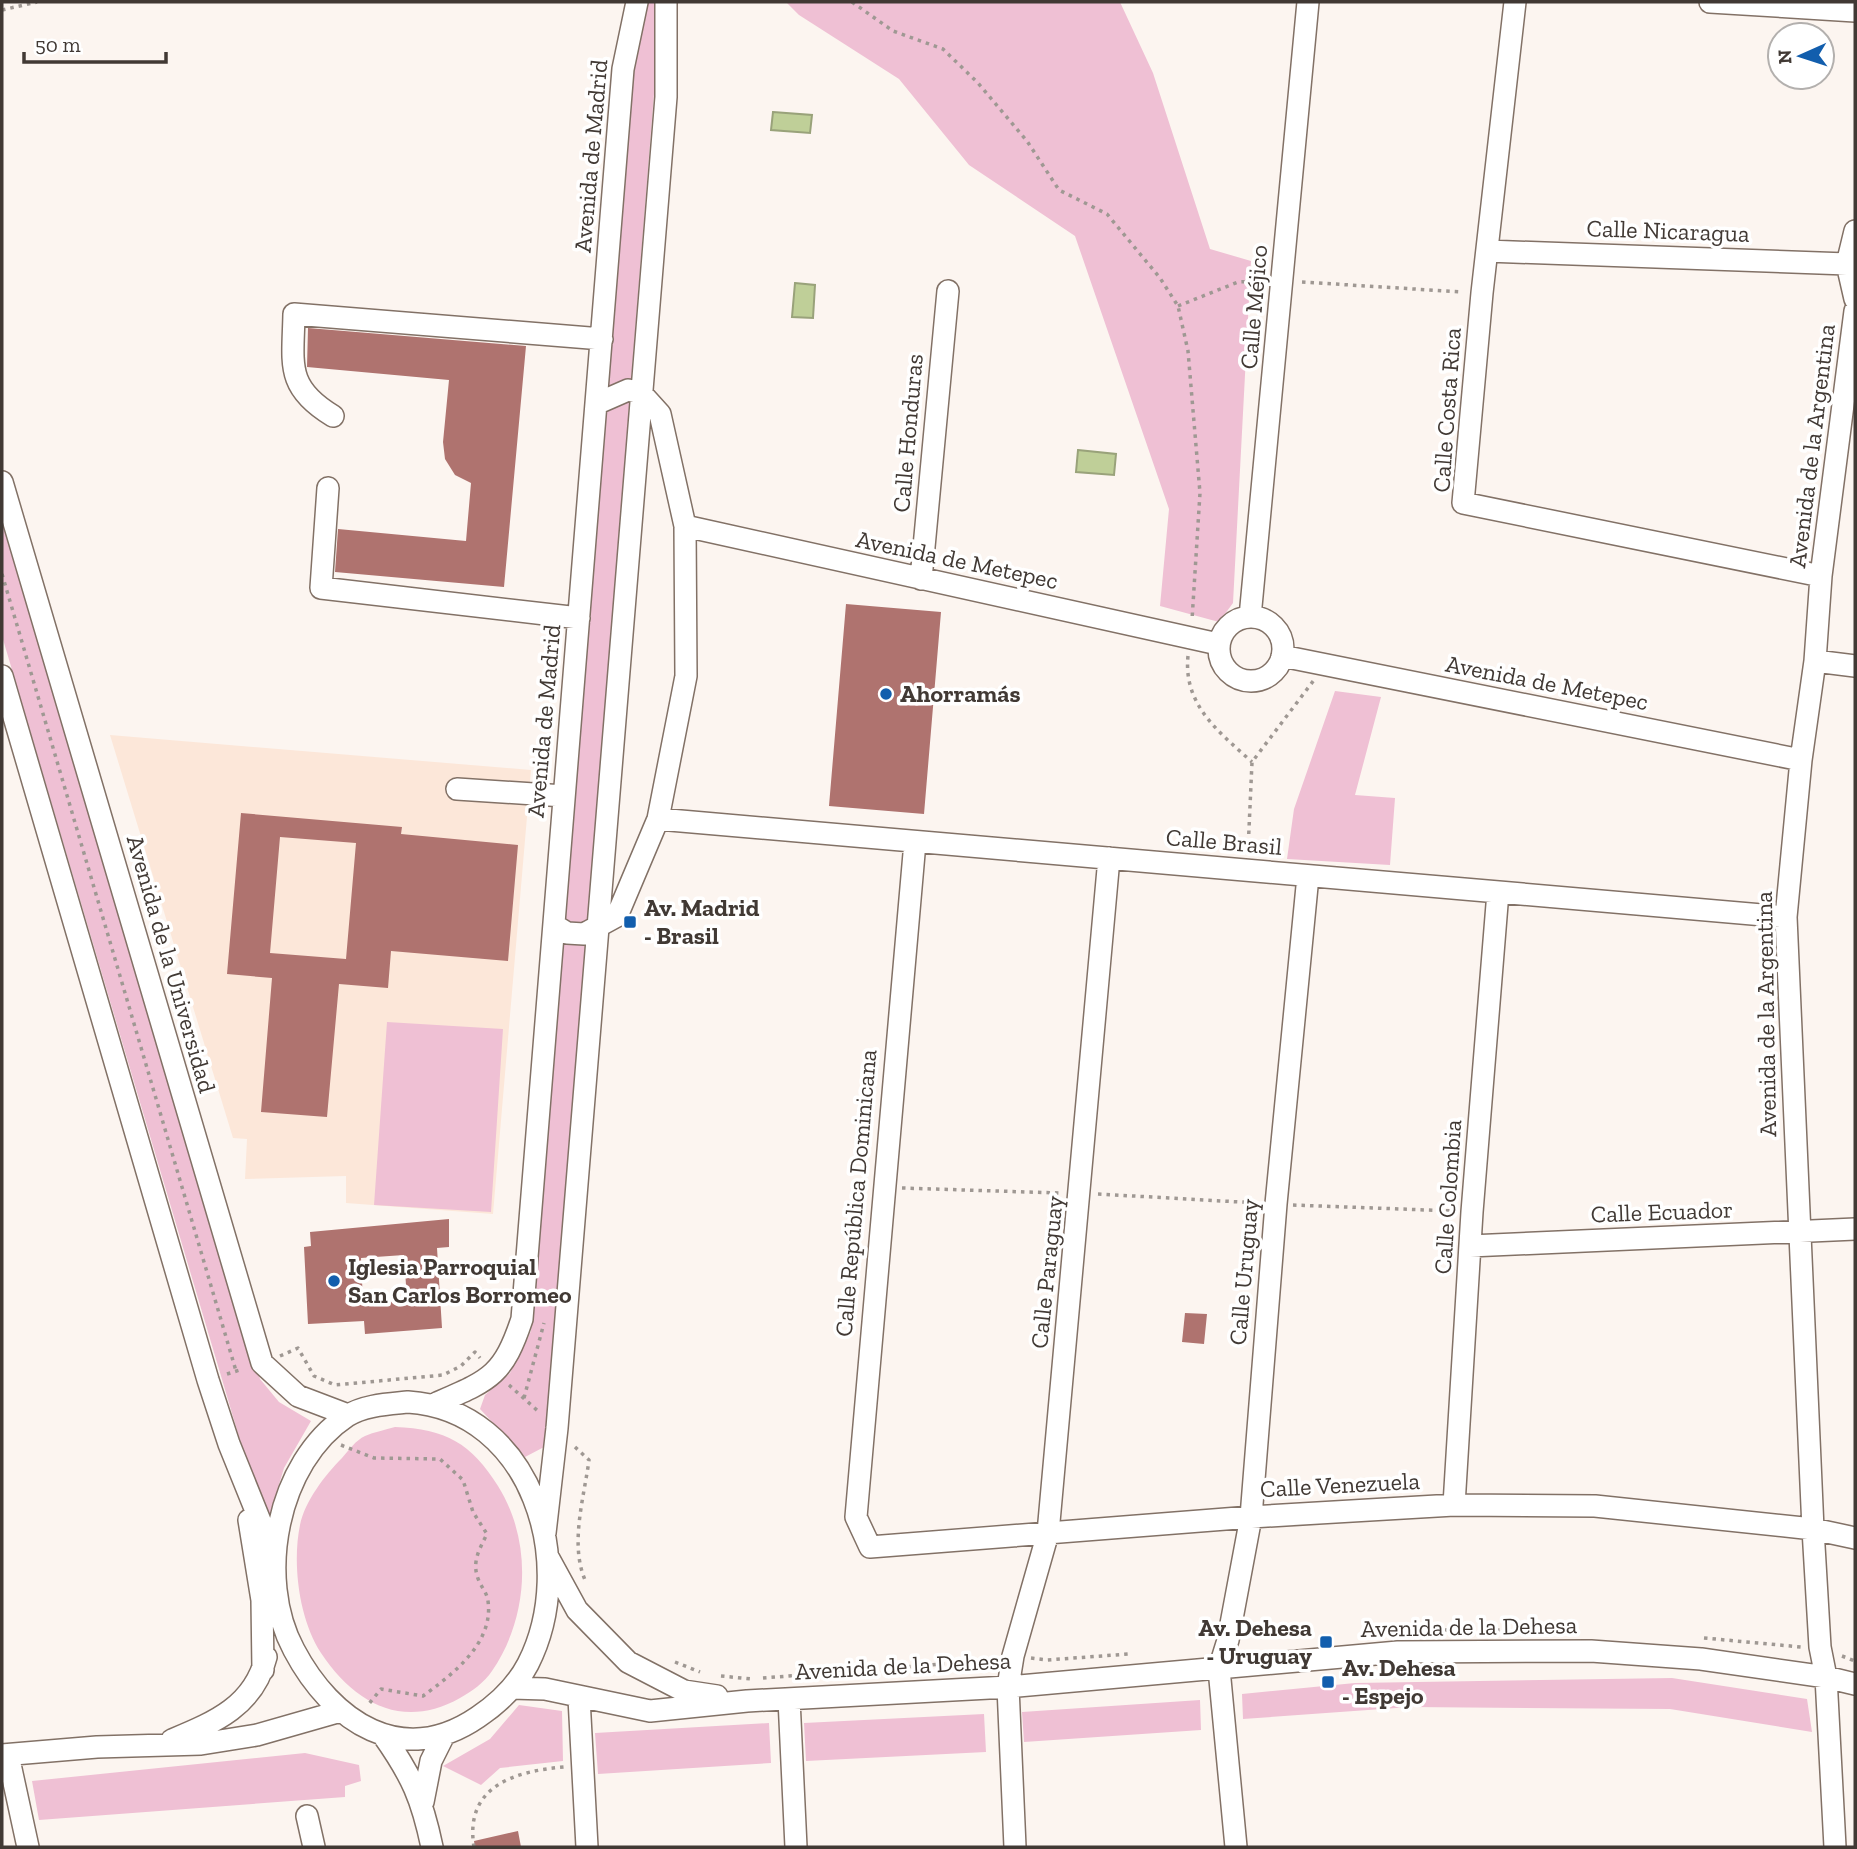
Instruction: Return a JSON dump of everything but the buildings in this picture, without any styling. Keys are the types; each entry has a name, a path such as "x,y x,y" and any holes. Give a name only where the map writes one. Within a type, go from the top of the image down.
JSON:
{"street":[{"name":"Avenida de Madrid","path":"496,1373 510,1353 522,1319 623,69 637,2"},
{"path":"383,1735 401,1740 443,1737 499,1703 528,1665 544,1614 545,1544 557,1428 666,97 666,2"},
{"name":"Calle Méjico","path":"1250,617 1308,2"},
{"name":"Calle Costa Rica","path":"1515,2 1482,293 1463,503 1821,576"},
{"path":"1710,2 1855,11"},
{"name":"Avenida de la Argentina","path":"1855,232 1847,264 1855,299"},
{"name":"Calle Nicaragua","path":"1487,251 1847,264"},
{"name":"Calle Honduras","path":"921,579 948,291"},
{"name":"Avenida de la Argentina","path":"1835,1847 1826,1676 1820,1647 1813,1529 1786,918 1801,760 1815,661 1821,576 1855,311"},
{"path":"332,416 306,398 299,383 293,362 295,314 601,339"},
{"path":"554,925 567,933 576,934 597,929 617,916 658,819 686,676 685,526 660,414 641,393 628,390 596,404"},
{"name":"Avenida de la Universidad","path":"2,482 262,1363"},
{"path":"328,488 321,588 579,618"},
{"name":"Avenida de Metepec","path":"685,526 1218,644"},
{"path":"1250,617 1259,618 1276,629 1283,647 1282,656 1271,675 1250,682 1239,680 1222,666 1218,644 1229,625 1250,617"},
{"name":"Avenida de Metepec","path":"1282,656 1801,760"},
{"path":"1815,661 1855,666"},
{"path":"2,676 208,1380 229,1444 275,1559"},
{"path":"457,789 564,796"},
{"name":"Calle Brasil","path":"658,819 1786,918"},
{"name":"Calle República Dominicana","path":"870,1547 856,1517 882,1187 915,842"},
{"name":"Calle Paraguay","path":"1015,1847 1008,1687 1013,1656 1048,1534 1081,1194 1109,858"},
{"name":"Calle Uruguay","path":"1219,1669 1228,1640 1251,1517 1276,1204 1308,876"},
{"name":"Calle Colombia","path":"1454,1505 1472,1212 1498,892"},
{"name":"Calle Ecuador","path":"1470,1246 1855,1230"},
{"path":"262,1363 298,1396 348,1415"},
{"path":"436,1404 496,1373"},
{"path":"432,1847 423,1802 400,1759 369,1714 349,1706 314,1683 292,1647 279,1600 275,1559 281,1513 294,1481 314,1448 348,1415 387,1404 436,1404 466,1415 483,1428 518,1465 535,1502 545,1544"},
{"path":"229,1444 253,1537 262,1600 263,1670"},
{"name":"Calle Venezuela","path":"870,1547 1251,1517 1454,1505 1595,1506 1813,1529 1855,1538"},
{"name":"Avenida de la Dehesa","path":"545,1544 577,1610 628,1662 684,1691 747,1701"},
{"path":"159,1745 222,1719 247,1698 263,1670 279,1600"},
{"name":"Avenida de la Dehesa","path":"512,1688 545,1689 650,1711 747,1701 1008,1687 1398,1652 1591,1651 1701,1659 1826,1676 1855,1684"},
{"path":"1219,1669 1236,1847"},
{"path":"579,1698 587,1847"},
{"path":"789,1699 796,1847"},
{"path":"28,1847 5,1755 201,1744 257,1735 349,1706"},
{"path":"423,1802 431,1761 443,1737"},
{"path":"307,1816 314,1847"}],"path":[{"path":"2,10 37,2"},
{"path":"852,2 893,32 943,48 978,83 1027,141 1059,190 1107,214 1160,278 1178,306 1188,351 1200,493 1188,671 1193,697 1201,714 1252,762"},
{"path":"1178,306 1238,282 1283,281 1482,293"},
{"path":"2,574 236,1371"},
{"path":"1247,871 1252,762 1313,682 1318,664"},
{"path":"52,848 105,831"},
{"path":"79,939 132,921"},
{"path":"146,1167 199,1149"},
{"path":"882,1187 1472,1212"},
{"path":"208,1380 298,1348 314,1376 335,1385 363,1385 383,1379 443,1375 461,1366 475,1352 589,1460 578,1545 580,1570 590,1590"},
{"path":"332,1451 347,1437"},
{"path":"339,1444 374,1458 440,1459 463,1479 473,1512 487,1534 475,1560 477,1578 488,1597 489,1616 478,1643 453,1674 423,1696 381,1689 369,1714 349,1706"},
{"path":"1425,1630 1544,1630"},
{"path":"1692,1637 1820,1647 1855,1661"},
{"path":"716,1675 750,1679 989,1661 1013,1656 1047,1660 1129,1654"},
{"path":"668,1659 705,1674"},
{"path":"474,1847 474,1817 487,1794 504,1779 538,1769 583,1766"}],"shaded area":[{"path":"647,2 656,2 654,94 546,1446 525,1457 480,1409 485,1395 510,1373 531,1331 634,69"},
{"path":"786,2 1120,2 1153,73 1210,249 1251,261 1233,603 1219,622 1160,606 1169,509 1075,236 969,165 899,79 799,15"},
{"path":"773,112 812,115 810,133 771,130"},
{"path":"795,283 815,285 813,318 792,317"},
{"path":"1078,450 1116,454 1114,475 1076,472"},
{"path":"2,512 260,1379 279,1402 311,1421 284,1468 266,1528 2,636"},
{"path":"1335,691 1381,697 1355,795 1395,798 1390,865 1287,859 1294,809"},
{"path":"110,735 531,770 493,1214 346,1203 346,1176 245,1179 247,1139 233,1138"},
{"path":"387,1022 503,1029 491,1212 374,1205"},
{"path":"395,1427 443,1435 456,1441 478,1459 498,1486 509,1508 521,1555 519,1604 504,1650 492,1671 478,1686 460,1698 419,1712 382,1707 349,1686 334,1671 321,1653 307,1624 297,1574 300,1525 316,1489 358,1440"},
{"path":"1672,1678 1807,1699 1812,1732 1670,1709 1410,1707 1243,1719 1242,1694 1355,1683"},
{"path":"1200,1700 1201,1730 1024,1742 1022,1712"},
{"path":"519,1705 562,1711 563,1761 500,1768 481,1785 443,1766 490,1739"},
{"path":"984,1714 986,1752 806,1761 804,1723"},
{"path":"769,1723 771,1763 598,1774 595,1733"},
{"path":"305,1753 359,1765 361,1781 345,1786 345,1797 39,1820 32,1781"}],"place":[{"name":"Ahorramás","path":"886,694"},
{"name":"Av. Madrid - Brasil","path":"630,922"},
{"name":"Iglesia Parroquial San Carlos Borromeo","path":"334,1281"},
{"name":"Av. Dehesa - Uruguay","path":"1326,1642"},
{"name":"Av. Dehesa - Espejo","path":"1328,1682"}]}
